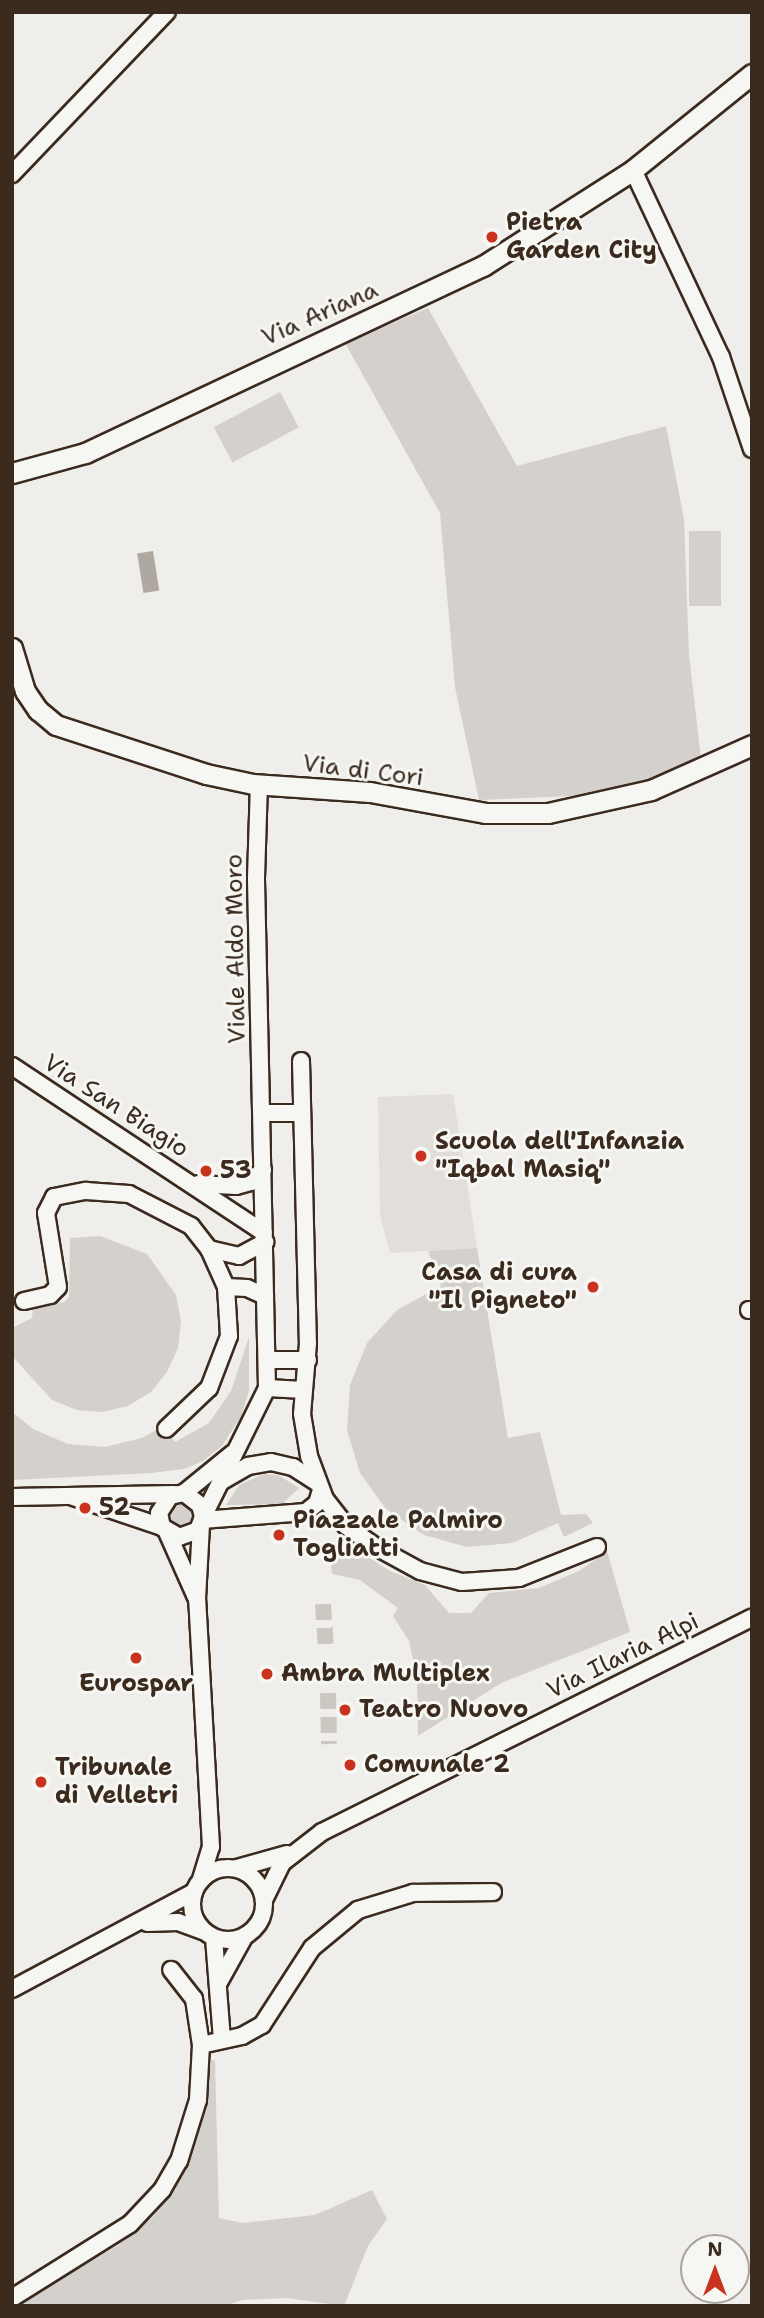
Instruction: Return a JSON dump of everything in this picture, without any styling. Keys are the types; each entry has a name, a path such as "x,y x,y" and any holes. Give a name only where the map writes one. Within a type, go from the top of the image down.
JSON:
{"main road":[{"name":"Via Ariana","path":"12,473 85,453 271,362 460,278 633,170 752,74"},
{"name":"Via di Cori","path":"12,648 25,691 38,710 56,725 213,776 259,784 370,792 485,813 559,812 651,790 752,745"}],"street":[{"path":"12,174 167,12"},
{"path":"633,170 721,357 752,449"},
{"name":"Viale Aldo Moro","path":"259,784 256,878 267,1360"},
{"path":"301,1061 308,1360 303,1428 320,1487 342,1521 369,1543 420,1571 461,1582 519,1578 597,1547"},
{"name":"Via San Biagio","path":"12,1066 194,1184 264,1238"},
{"path":"262,1113 302,1113"},
{"name":"Via San Biagio","path":"194,1184 236,1186 251,1182 263,1170"},
{"path":"24,1301 50,1295 58,1287 46,1213 51,1199 61,1195 103,1191 141,1198 185,1222 209,1249 226,1287 229,1331 219,1368 195,1406 166,1429"},
{"path":"209,1249 239,1256 264,1238"},
{"path":"226,1287 247,1288 265,1296"},
{"path":"70,1496 186,1537 202,1520 267,1388 267,1360 308,1360"},
{"path":"267,1388 304,1390"},
{"path":"197,1599 164,1530 161,1506 181,1494 237,1449"},
{"path":"222,1481 248,1466 271,1462 293,1467 320,1487"},
{"path":"202,1520 306,1512 317,1503 320,1487"},
{"path":"12,1497 181,1494 196,1499 202,1520 197,1599 211,1847 197,1885 193,1913 209,1934 218,1984 222,2040"},
{"path":"12,1507 49,1496"},
{"name":"Via Ilaria Alpi","path":"265,1898 276,1870 292,1852 327,1830 752,1618"},
{"path":"211,1847 233,1868 256,1879 265,1898 261,1921 244,1937 218,1984"},
{"name":"Via Ilaria Alpi","path":"233,1868 292,1852"},
{"path":"12,1989 141,1923 197,1885 233,1868"},
{"path":"201,2045 247,2034 266,2022 312,1948 358,1910 413,1892 493,1892"},
{"path":"141,1923 178,1922 209,1934 244,1937"},
{"path":"12,2298 117,2234 162,2190 190,2135 200,2089 201,2045 194,1999 171,1970"}],"shaded area":[{"path":"428,308 517,466 666,426 684,519 689,654 701,759 644,786 596,795 479,800 455,687 440,513 345,343"},
{"path":"280,392 299,427 233,463 214,427"},
{"path":"689,531 721,531 721,606 689,606"},
{"path":"153,551 159,591 143,593 137,554"},
{"name":"Scuola dell'Infanzia \"Iqbal Masiq\"","path":"453,1094 477,1248 390,1253 380,1215 378,1097"},
{"path":"100,1236 147,1254 176,1295 181,1321 178,1348 167,1372 151,1392 128,1406 102,1412 77,1410 52,1400 12,1356 12,1328 32,1318 33,1308 64,1302 69,1297 70,1238"},
{"path":"477,1248 508,1438 540,1432 561,1515 586,1514 593,1523 564,1537 558,1523 512,1543 467,1547 424,1535 386,1509 360,1473 347,1430 350,1385 367,1343 397,1310 441,1286 428,1251"},
{"path":"249,1337 249,1391 241,1416 222,1446 203,1461 184,1469 151,1473 12,1480 12,1412 33,1429 68,1444 105,1447 142,1438 164,1426 175,1442 209,1423 231,1391"},
{"path":"264,1474 278,1475 299,1488 282,1504 226,1505 239,1485"},
{"path":"181,1502 191,1506 195,1516 191,1526 181,1530 171,1526 167,1516 171,1506"},
{"path":"329,1544 348,1544 390,1571 425,1585 449,1613 471,1613 489,1593 539,1588 579,1571 607,1551 630,1632 501,1683 418,1736 417,1678 409,1641 393,1616 398,1608 360,1580 332,1574"},
{"path":"215,2060 219,2218 243,2223 315,2215 372,2190 387,2219 368,2246 344,2306 286,2298 243,2300 225,2306 16,2306 117,2246 153,2217 184,2171 206,2091 205,2061"}],"tunnel":[{"path":"323,1604 326,1649"},
{"path":"328,1693 329,1744"}],"place":[{"name":"Pietra Garden City","path":"492,237"},
{"name":"Scuola dell'Infanzia \"Iqbal Masiq\"","path":"421,1156"},
{"name":"53","path":"206,1171"},
{"name":"Casa di cura \"Il Pigneto\"","path":"593,1287"},
{"name":"52","path":"85,1508"},
{"name":"Piazzale Palmiro Togliatti","path":"279,1535"},
{"name":"Eurospar","path":"136,1658"},
{"name":"Ambra Multiplex","path":"267,1674"},
{"name":"Teatro Nuovo","path":"345,1710"},
{"name":"Comunale 2","path":"350,1765"},
{"name":"Tribunale di Velletri","path":"41,1782"}]}
